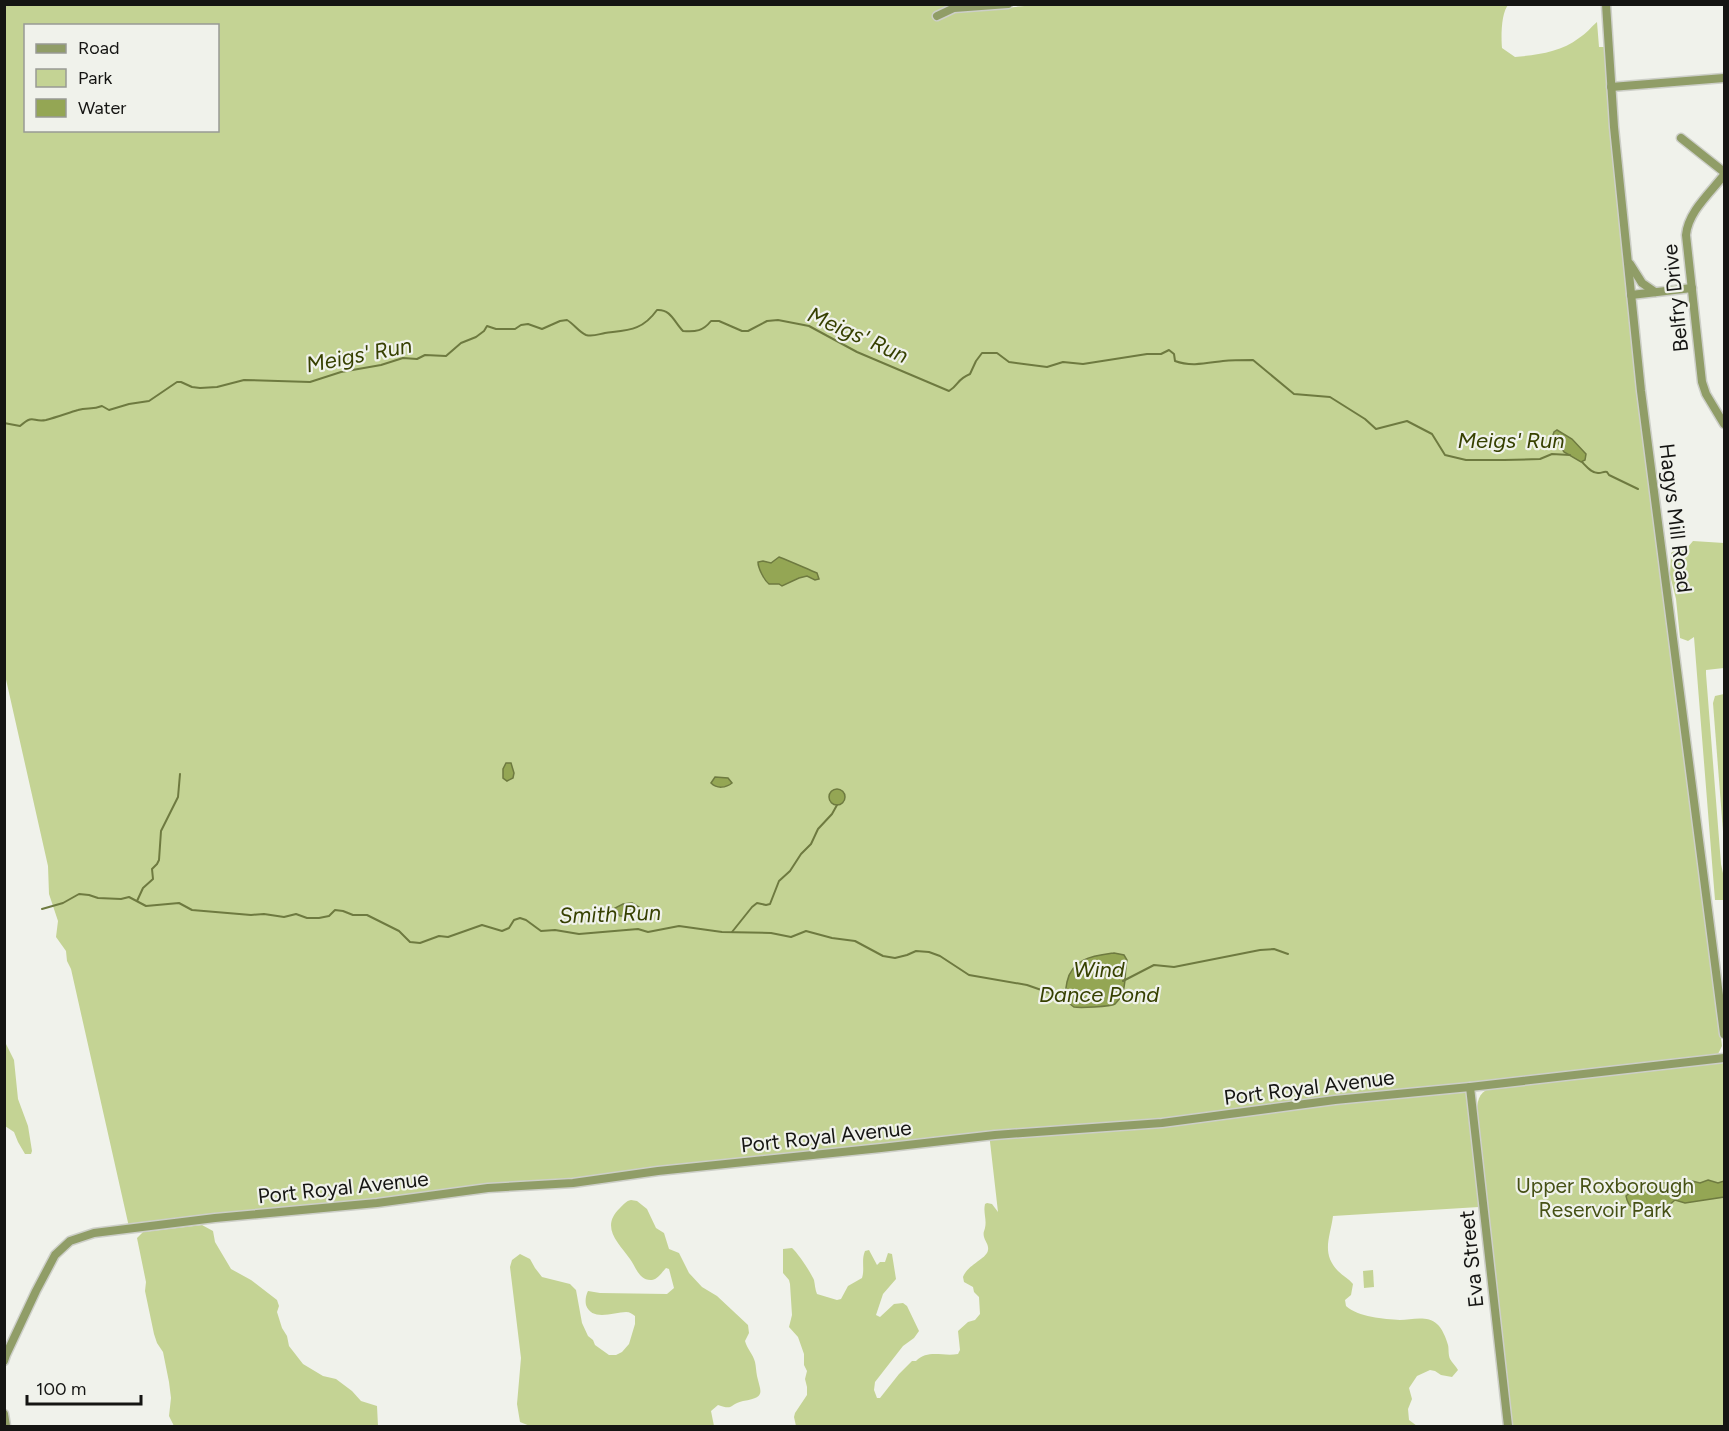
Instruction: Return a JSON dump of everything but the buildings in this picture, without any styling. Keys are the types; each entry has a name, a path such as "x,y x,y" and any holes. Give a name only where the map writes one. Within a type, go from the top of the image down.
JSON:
{"street":[{"path":"937,16 953,6 1008,4"},
{"name":"Hagys Mill Road","path":"1605,4 1614,127 1647,438 1725,1034"},
{"path":"1611,87 1725,78"},
{"path":"1681,138 1725,174"},
{"name":"Belfry Drive","path":"1725,174 1696,210 1688,225 1686,235 1704,388 1725,424"},
{"path":"1628,260 1642,283 1656,292"},
{"path":"1631,295 1692,288"},
{"name":"Port Royal Avenue","path":"4,1361 31,1300 55,1255 70,1241 94,1233 215,1218 377,1203 488,1188 573,1183 658,1171 994,1135 1162,1123 1335,1100 1725,1058"},
{"name":"Eva Street","path":"1470,1087 1508,1426"},
{"path":"4,1414 6,1426"}],"green space":[{"path":"948,4 953,12 960,12 1047,4 1509,4 1503,18 1502,48 1515,57 1557,50 1582,36 1597,22 1599,47 1605,47 1610,120 1722,1046 1718,1054 1714,1055 1465,1084 1479,1207 1333,1216 1328,1245 1330,1258 1338,1271 1353,1284 1351,1295 1345,1300 1346,1306 1357,1313 1379,1318 1433,1321 1445,1336 1450,1359 1458,1370 1452,1377 1430,1370 1417,1376 1409,1388 1412,1399 1408,1409 1409,1420 1417,1426 796,1426 795,1413 807,1395 805,1379 807,1371 798,1337 789,1327 792,1315 790,1284 783,1273 783,1249 792,1248 798,1254 814,1280 817,1294 837,1300 841,1299 848,1286 862,1278 865,1251 869,1250 877,1265 885,1262 888,1253 892,1254 896,1279 883,1294 876,1315 880,1317 894,1304 903,1303 907,1306 919,1331 903,1346 875,1382 874,1390 877,1398 880,1398 912,1361 931,1354 958,1354 960,1350 958,1331 980,1314 979,1297 973,1287 964,1282 963,1277 965,1272 988,1250 984,1239 985,1204 992,1204 998,1212 989,1133 129,1227 71,969 66,951 56,937 58,921 49,894 48,866 5,675 4,5"},
{"path":"1693,541 1724,543 1724,668 1706,670 1706,674 1724,900 1715,900 1694,637 1688,641 1680,638 1676,599 1670,575 1671,553 1676,549 1688,547"},
{"path":"1724,694 1724,844 1713,703 1715,696"},
{"path":"4,1040 14,1060 18,1099 28,1126 31,1154 25,1154 14,1132 5,1126"},
{"name":"Upper Roxborough Reservoir Park","path":"1724,1062 1724,1426 1512,1426 1477,1111 1481,1095 1494,1087"},
{"path":"631,1200 637,1201 647,1209 656,1228 664,1233 669,1249 679,1253 689,1273 702,1287 717,1296 748,1325 749,1333 745,1341 755,1362 759,1396 729,1407 718,1405 711,1411 714,1426 530,1426 520,1422 517,1404 521,1358 510,1267 512,1260 520,1254 530,1259 542,1277 570,1284 576,1290 582,1323 588,1336 595,1345 609,1355 622,1352 629,1344 635,1316 627,1312 604,1315 593,1313 586,1305 588,1291 667,1294 674,1288 669,1269 666,1268 652,1280 641,1276 613,1234 611,1222 614,1215"},
{"path":"202,1225 213,1231 215,1242 231,1269 251,1280 277,1300 279,1306 277,1312 289,1346 303,1364 323,1376 336,1379 361,1401 377,1406 378,1426 174,1426 169,1416 171,1398 169,1382 163,1352 154,1334 137,1238 143,1232"},
{"path":"1373,1270 1374,1287 1364,1288 1363,1271"}],"water":[{"path":"1557,430 1572,439 1586,454 1585,460 1581,462 1564,452 1553,435"},
{"path":"779,557 817,573 819,579 815,580 807,576 782,586 769,584 758,562 771,563"},
{"path":"506,763 511,763 514,773 513,778 507,781 503,778"},
{"path":"715,777 728,778 732,783 724,787 716,786 711,783"},
{"path":"834,789 840,789 845,797 843,803 834,805 829,800 829,794"},
{"path":"632,903 639,907 638,911 625,916 618,914 615,908"},
{"name":"Wind Dance Pond","path":"1114,953 1124,955 1127,960 1121,997 1112,1005 1072,1006 1067,1001 1066,992 1067,982 1074,968 1091,957"},
{"path":"1708,1180 1718,1183 1724,1181 1724,1197 1685,1203 1675,1200 1668,1206 1661,1205 1656,1209 1640,1207 1634,1209 1626,1198 1634,1189 1654,1181 1677,1185"}],"waterway":[{"name":"Meigs' Run","path":"4,423 20,426 31,419 41,421 81,409 102,406 109,410 149,401 177,382 200,388 217,387 244,380 310,382 341,372 381,365 403,358 417,359 425,355 446,356 461,343 476,337 487,326 496,329 515,329 528,324 542,329 567,320 586,335 594,336 640,326 657,310 662,310 669,314 683,331 699,330 711,321 719,321 742,331 748,331 767,321 778,320 809,326 857,352 949,391 962,378 970,374 982,353 997,353 1009,362 1047,367 1063,362 1083,364 1161,354 1169,350 1174,354 1175,361 1187,364 1253,360 1294,394 1330,397 1365,419 1376,429 1407,421 1432,434 1445,455 1466,460 1540,459 1552,454 1570,455"},
{"name":"Meigs' Run","path":"1582,462 1594,472 1607,472 1638,489"},
{"path":"137,901 143,888 153,879 152,869 159,860 161,831 178,797 180,774"},
{"path":"732,932 757,903 770,904 779,881 811,844 818,829 837,805"},
{"name":"Smith Run","path":"42,909 63,903 79,894 98,898 129,897 146,906 179,903 192,910 251,915 284,917 296,914 307,918 319,918 329,916 335,910 353,915 367,915 399,931 410,942 420,943 439,936 448,937 482,925 502,931 509,928 514,920 520,918 541,931 555,930 579,934 638,929 648,932 679,926 722,932 771,933 791,937 806,931 855,941 883,956 895,958 916,951 929,952 940,956 969,975 1027,985 1050,993"},
{"name":"Smith Run","path":"1123,981 1154,965 1174,967 1260,950 1274,949 1288,954"}]}
